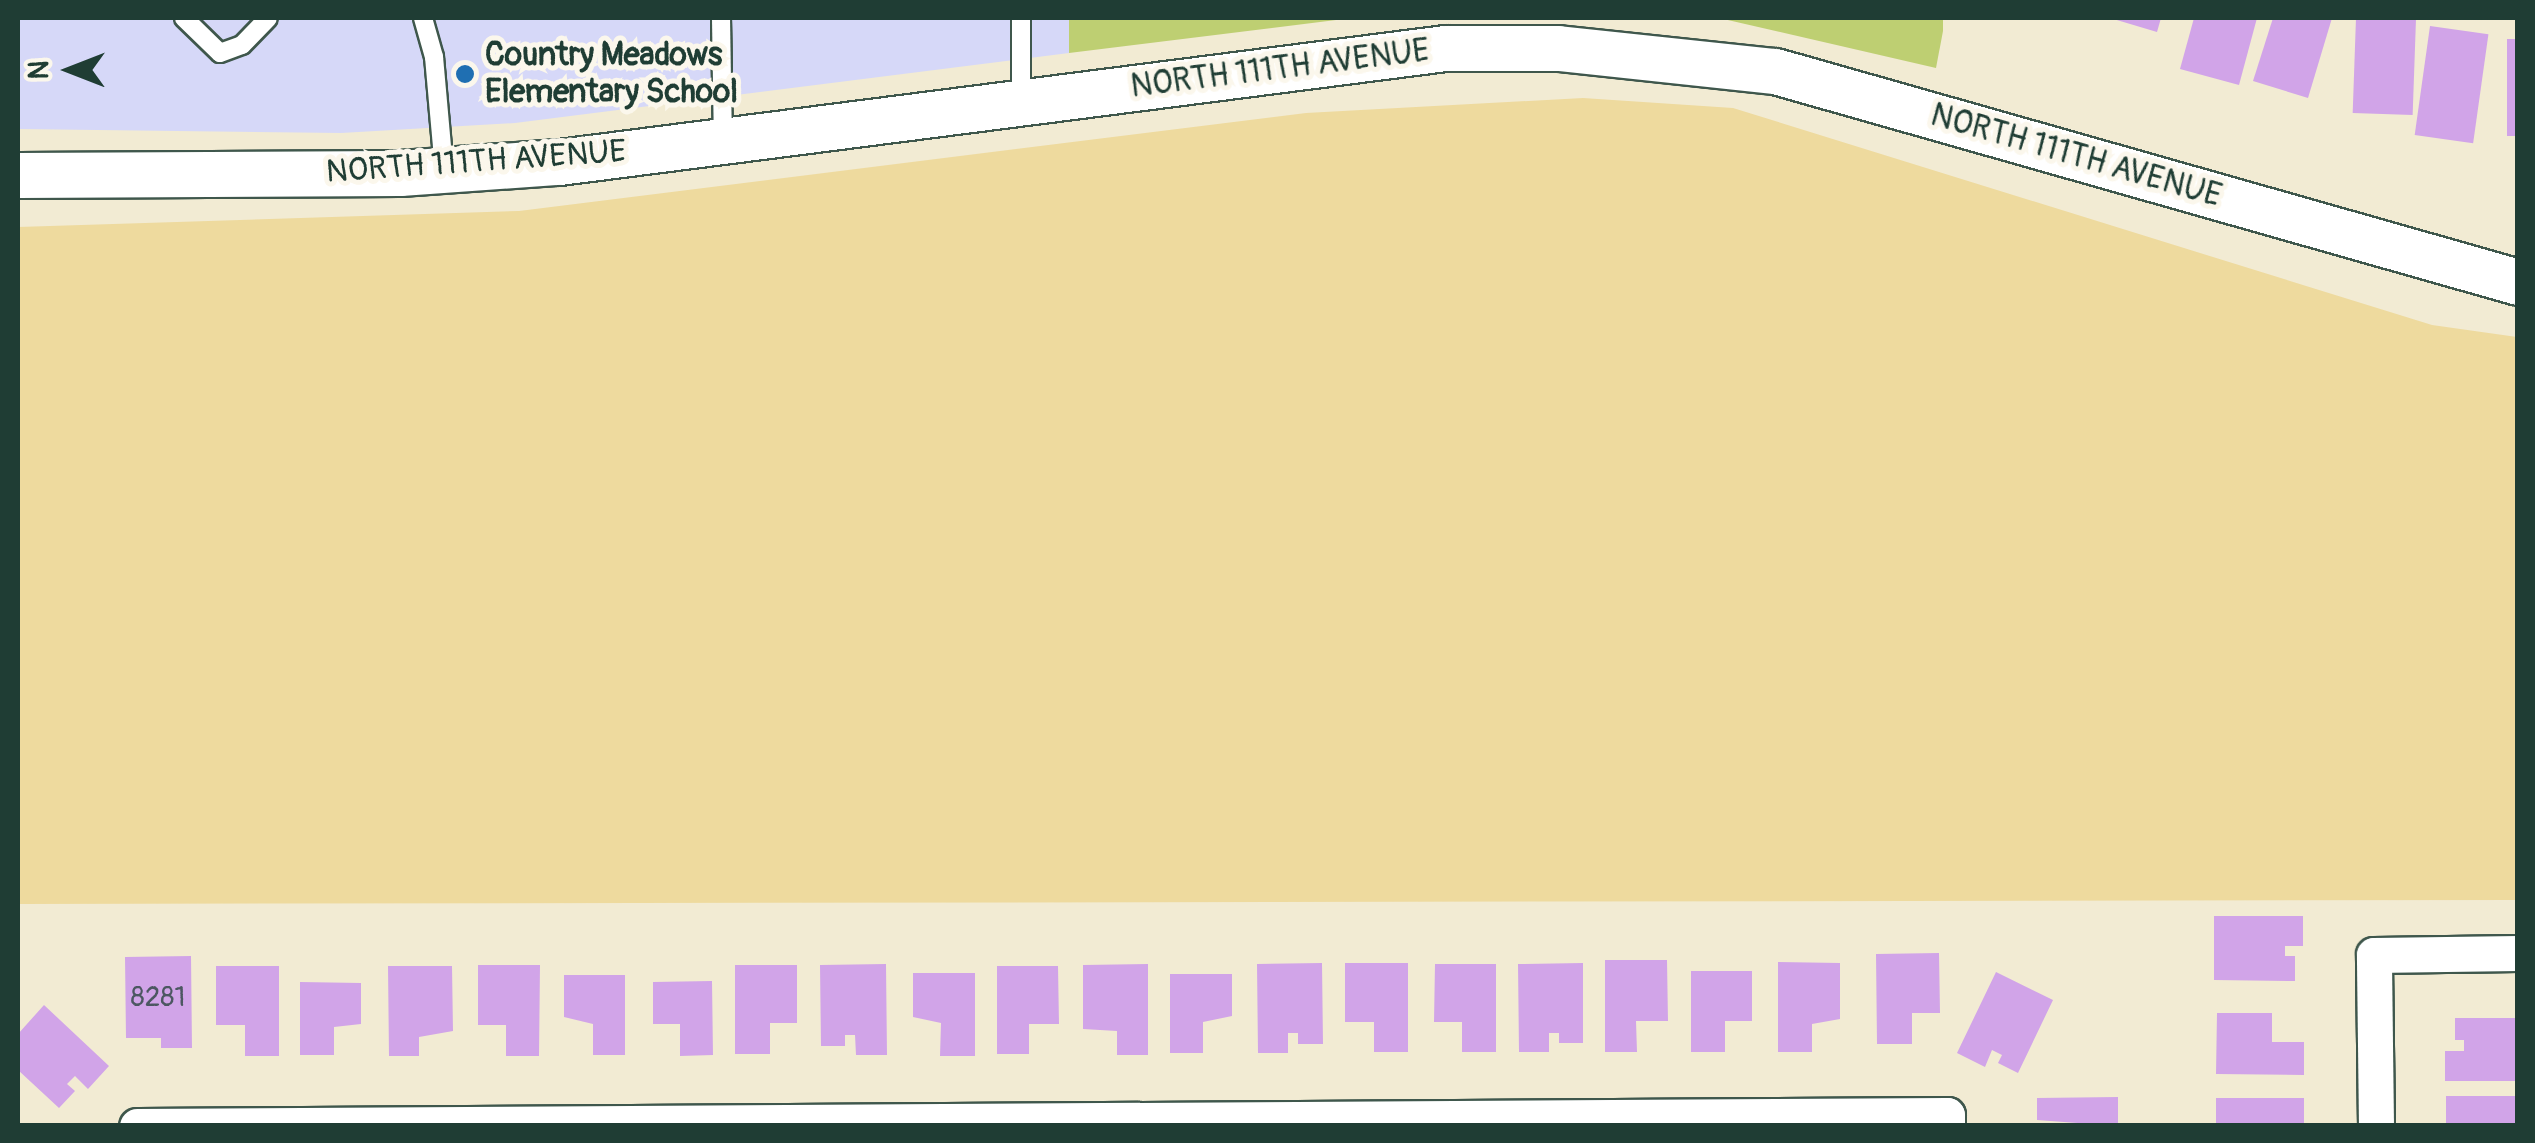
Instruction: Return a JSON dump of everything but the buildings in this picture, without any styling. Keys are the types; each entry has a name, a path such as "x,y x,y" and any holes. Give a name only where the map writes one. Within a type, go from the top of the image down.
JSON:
{"street":[{"name":"NORTH 111TH AVENUE","path":"18,176 444,170 723,141 1445,48 1698,58 1775,71 2518,282"},
{"path":"2376,1126 2374,954 2518,953"},
{"path":"136,1124 1948,1120"}],"lane":[{"path":"184,18 220,53 242,45 268,18"},
{"path":"423,18 434,57 444,170"},
{"path":"721,18 723,141"},
{"path":"1021,18 1021,103"}],"shaded area":[{"name":"Country Meadows Elementary School","path":"18,18 1069,18 1069,53 515,123 341,133 18,129"}],"green space":[{"path":"1069,18 1352,18 1069,53"},
{"path":"1719,18 1943,18 1943,31 1936,68"}],"sand":[{"path":"1583,98 1733,108 2432,325 2517,337 2517,900 18,904 18,227 519,211 1306,113"}],"place":[{"name":"Country Meadows Elementary School","path":"465,74"}]}
